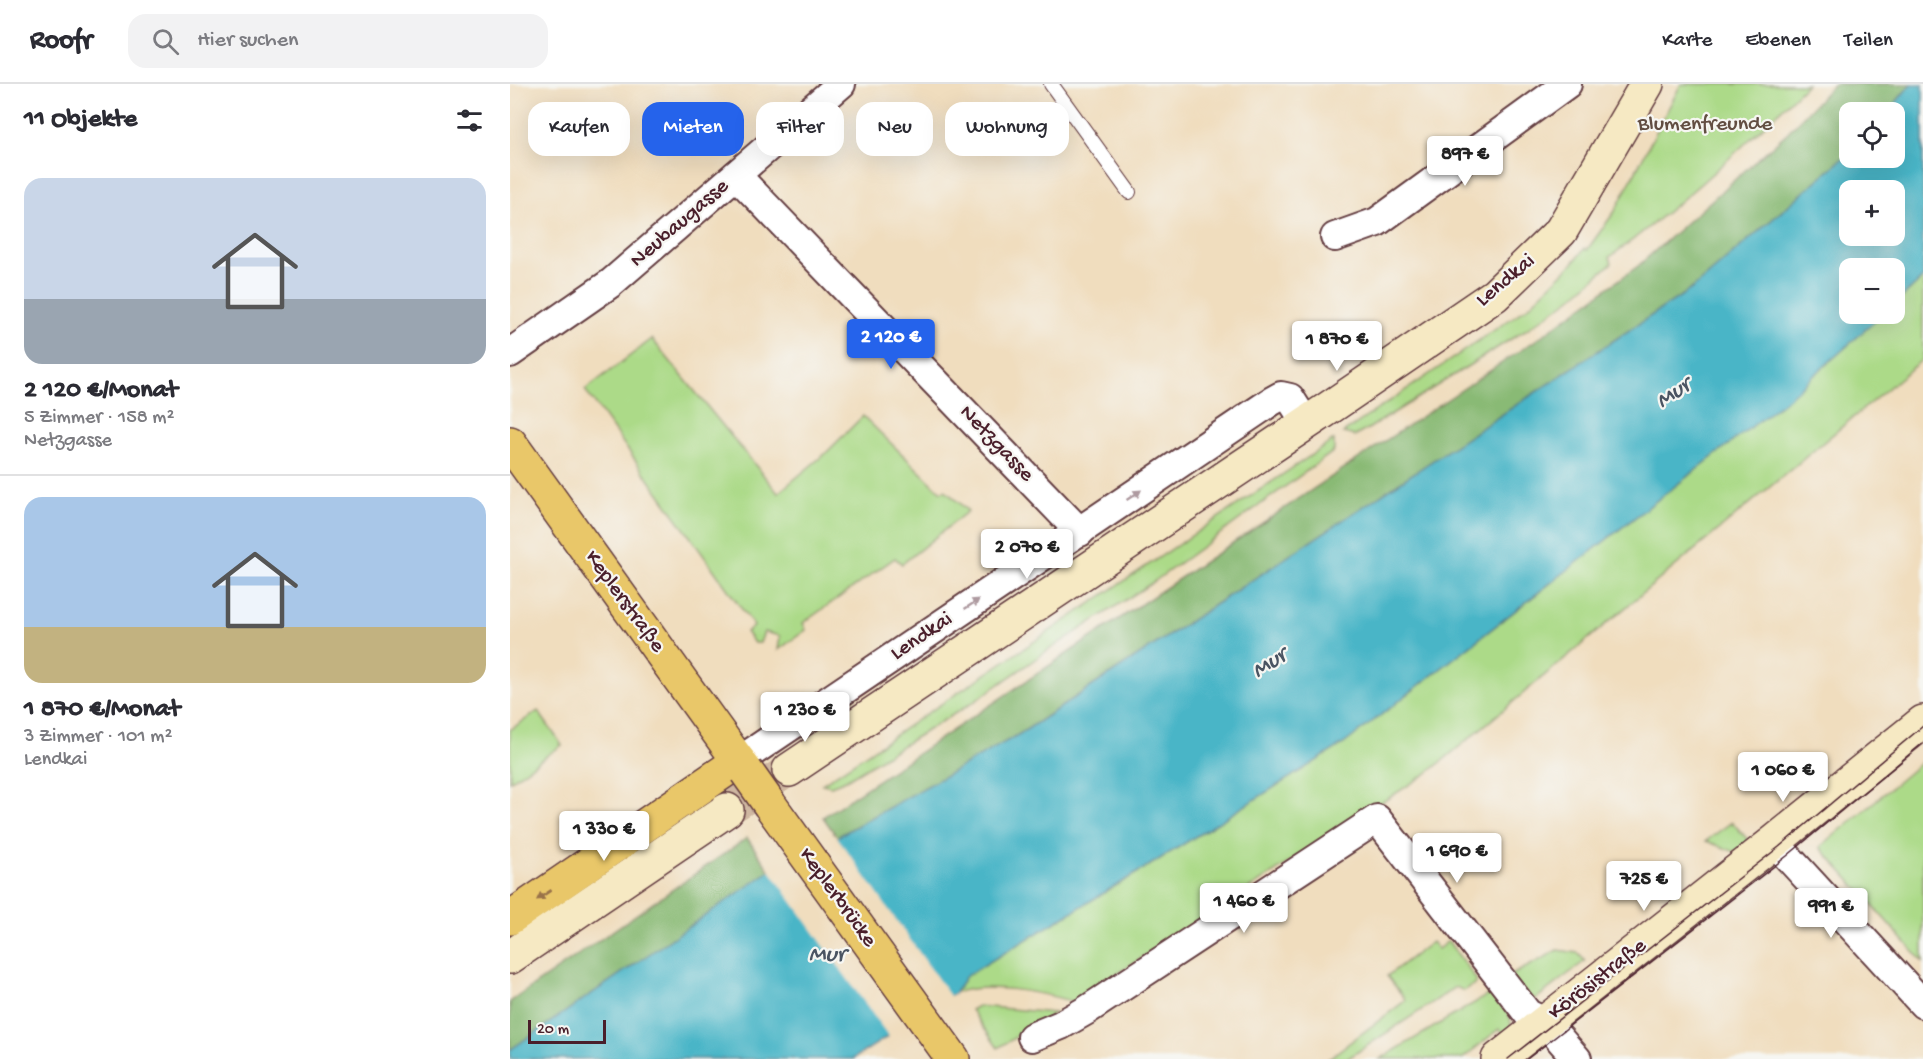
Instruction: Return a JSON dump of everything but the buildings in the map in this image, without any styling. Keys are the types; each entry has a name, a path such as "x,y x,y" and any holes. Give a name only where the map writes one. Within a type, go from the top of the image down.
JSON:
{"main road":[{"name":"Lendkai","path":"789,770 1496,295 1561,231 1647,84"},
{"name":"Keplerstraße","path":"514,458 743,766"},
{"name":"Körösistraße","path":"1498,1059 1923,722"},
{"path":"510,918 743,766"},
{"name":"Keplerbrücke","path":"743,766 944,1047"},
{"path":"510,957 727,810"}],"street":[{"name":"Neubaugasse","path":"510,353 611,283 842,84"},
{"path":"1335,237 1377,222 1567,84"},
{"name":"Netzgasse","path":"736,176 1080,532"},
{"name":"Lendkai","path":"743,766 1080,532 1281,396 1290,398 1306,423"},
{"path":"1032,1037 1061,1025 1094,1005 1377,819 1528,1014 1545,1022 1577,1059"},
{"path":"1774,842 1923,1004"}],"lane":[{"path":"1051,84 1129,192"}],"green space":[{"name":"Blumenfreunde","path":"1681,84 1807,84 1711,174 1662,217 1610,257 1612,263 1570,299 1527,329 1368,429 1355,436 1343,433 1528,307 1585,248 1587,250 1615,211"},
{"path":"1834,84 1911,84 1896,102 1839,102 1839,162 1693,288 1023,732 837,837 823,817 1533,342 1638,266 1788,132"},
{"path":"1923,278 1923,359 1429,772 1074,1002 1031,992 998,988 982,988 955,993 966,976 1150,865 1345,743 1791,396 1872,324 1905,324 1905,295"},
{"path":"652,339 778,493 827,452 863,416 941,492 945,490 968,511 902,564 895,558 803,623 806,630 778,650 780,636 764,632 760,643 754,643 746,632 754,626 585,390"},
{"path":"1334,440 1334,451 1155,581 972,703 846,780 831,786 822,784"},
{"path":"538,711 562,745 510,781 510,730"},
{"path":"1923,761 1923,962 1820,847"},
{"path":"1732,822 1749,841 1735,852 1706,841"},
{"path":"747,838 770,871 510,1050 510,1002"},
{"path":"1448,941 1476,979 1476,983 1464,991 1456,987 1347,1059 1328,1059 1406,1000 1387,976 1432,942 1438,949"},
{"path":"1558,950 1578,953 1585,961 1537,998 1533,999 1508,977"},
{"path":"1496,990 1510,1017 1511,1028 1504,1035 1499,1029 1462,1059 1380,1059"},
{"path":"978,1006 1055,1013 998,1048 971,1010"}],"water":[{"name":"Mur","path":"1911,84 1923,84 1923,278 1905,295 1905,258 1839,258 1839,324 1872,324 1791,396 1345,743 1150,865 966,976 955,993 853,1059 510,1059 510,1050 770,871 837,837 1023,732 1693,288 1839,162 1839,168 1905,168 1905,102 1896,102"}],"pier":[{"path":"835,834 950,996 960,991 858,1059 889,1037 769,869"}],"tunnel":[{"path":"727,810 789,770"}],"tram line":[{"path":"1508,1059 1779,847 1923,726"},
{"path":"1527,1059 1787,856 1923,743"}]}
